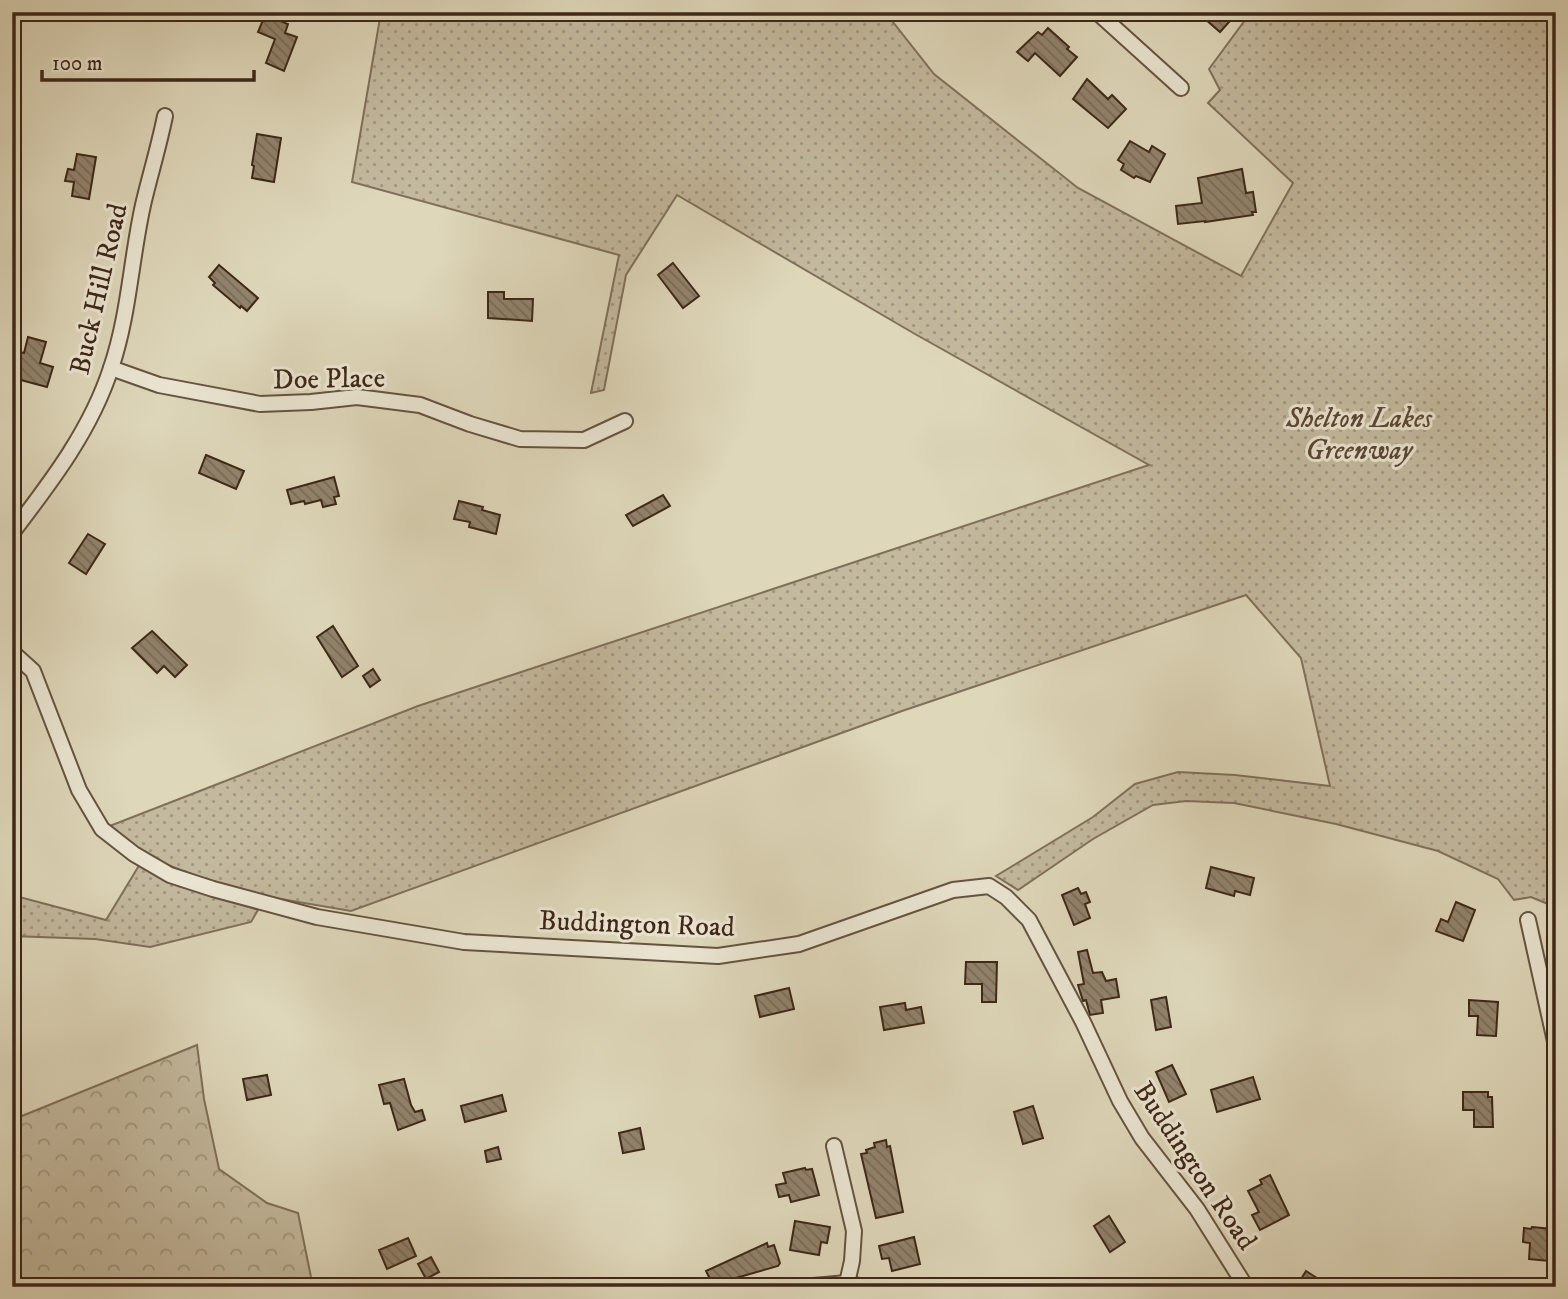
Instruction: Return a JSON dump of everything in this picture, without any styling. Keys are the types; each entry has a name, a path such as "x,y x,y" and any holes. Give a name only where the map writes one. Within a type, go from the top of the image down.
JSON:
{"street":[{"path":"1097,12 1181,88"},
{"name":"Buck Hill Road","path":"12,533 65,463 93,412 111,368 128,295 143,205 165,116"},
{"name":"Doe Place","path":"111,368 159,385 260,404 358,397 420,405 520,439 584,440 625,421"},
{"name":"Buddington Road","path":"12,652 33,671 79,790 102,829 134,854 170,875 317,917 464,942 718,957 799,944 953,890 989,886 1006,897 1029,920 1120,1101 1142,1138 1197,1209 1244,1286"},
{"path":"1528,920 1556,1046"},
{"path":"834,1146 854,1231 852,1261 846,1283"},
{"path":"802,1287 846,1283 863,1287"}],"green space":[{"name":"Shelton Lakes Greenway","path":"381,12 885,12 934,74 1078,188 1241,276 1293,183 1208,103 1220,90 1209,69 1251,12 1556,12 1556,897 1548,904 1531,897 1514,900 1498,879 1438,851 1336,824 1234,803 1186,801 1153,805 1093,839 1018,890 996,876 1093,817 1135,784 1178,772 1235,775 1330,786 1301,658 1246,595 902,711 351,911 257,895 194,875 160,862 102,829 418,706 1149,465 915,334 677,195 626,275 604,390 591,393 619,255 352,182"},
{"path":"143,859 178,886 221,896 258,910 251,922 150,947 95,939 12,936 12,895 106,920"},
{"path":"197,1045 204,1099 219,1169 267,1203 298,1213 313,1287 12,1287 12,1120"}],"building":[{"path":"1197,12 1238,12 1220,32"},
{"path":"265,15 288,24 285,33 297,37 284,71 266,63 275,39 258,32"},
{"path":"1048,28 1077,57 1060,76 1035,53 1028,61 1017,52 1038,32 1042,35"},
{"path":"1087,79 1108,99 1112,95 1126,109 1108,128 1073,99"},
{"path":"257,134 281,138 274,182 252,178"},
{"path":"1130,141 1149,152 1152,146 1165,154 1150,182 1136,176 1134,178 1121,170 1124,164 1118,160"},
{"path":"77,154 96,157 89,199 72,196 74,182 65,181 68,169 74,170"},
{"path":"1242,169 1246,193 1253,192 1256,212 1252,212 1253,215 1178,224 1176,206 1202,203 1198,178"},
{"path":"673,263 699,296 683,308 658,275"},
{"path":"219,265 258,298 247,311 213,285 215,283 209,277"},
{"path":"488,292 504,292 504,299 533,299 532,321 488,318"},
{"path":"28,337 46,342 40,363 53,367 47,387 17,379 19,370 12,367 17,351 24,353"},
{"path":"206,455 244,471 236,489 199,473"},
{"path":"334,477 339,496 334,497 336,504 323,507 321,500 291,504 287,490"},
{"path":"663,495 670,506 633,526 626,515"},
{"path":"459,501 500,515 496,534 469,527 470,522 454,519"},
{"path":"88,534 105,544 86,574 69,563"},
{"path":"333,626 358,666 342,677 317,637"},
{"path":"152,631 187,665 175,677 164,666 157,673 132,648"},
{"path":"373,669 380,680 370,687 363,676"},
{"path":"1211,867 1254,878 1250,895 1235,891 1234,896 1206,888"},
{"path":"1078,888 1081,894 1086,892 1090,902 1085,904 1090,918 1074,925 1062,895"},
{"path":"1456,902 1475,910 1463,941 1436,931 1441,919 1448,922"},
{"path":"1087,950 1093,973 1102,972 1106,981 1116,979 1119,997 1101,1000 1103,1013 1090,1015 1078,985 1084,984 1078,952"},
{"path":"966,962 997,962 996,1002 982,1002 982,984 965,984"},
{"path":"789,988 794,1009 760,1017 755,996"},
{"path":"1166,997 1171,1027 1156,1030 1151,1000"},
{"path":"1469,1000 1498,1002 1496,1036 1477,1035 1478,1016 1469,1016"},
{"path":"905,1003 906,1010 921,1007 924,1023 884,1030 880,1007"},
{"path":"1172,1065 1186,1094 1169,1102 1156,1072"},
{"path":"267,1075 271,1095 247,1100 243,1079"},
{"path":"1253,1077 1260,1099 1217,1112 1211,1090"},
{"path":"404,1079 411,1105 415,1112 422,1110 425,1120 398,1130 390,1103 384,1104 379,1085"},
{"path":"1463,1092 1488,1092 1488,1097 1492,1097 1493,1127 1474,1127 1474,1110 1463,1110"},
{"path":"502,1095 506,1111 465,1122 461,1106"},
{"path":"1033,1106 1043,1138 1023,1144 1014,1112"},
{"path":"640,1128 644,1149 623,1153 619,1133"},
{"path":"886,1140 887,1147 890,1146 903,1212 876,1218 861,1154 875,1147 874,1143"},
{"path":"498,1147 501,1159 487,1162 485,1151"},
{"path":"812,1169 819,1195 791,1202 789,1195 779,1197 776,1185 786,1183 783,1173"},
{"path":"1270,1175 1289,1215 1260,1230 1252,1215 1259,1212 1248,1191 1262,1184 1260,1180"},
{"path":"1109,1216 1125,1242 1110,1252 1094,1226"},
{"path":"795,1221 830,1227 827,1243 821,1242 819,1255 790,1250"},
{"path":"1524,1228 1552,1229 1549,1261 1529,1259 1530,1243 1523,1242"},
{"path":"914,1237 920,1264 892,1271 889,1258 882,1259 879,1246"},
{"path":"408,1238 416,1256 387,1269 379,1250"},
{"path":"767,1243 768,1247 774,1245 780,1263 778,1266 736,1278 723,1287 714,1287 706,1271"},
{"path":"431,1257 439,1272 426,1279 418,1264"},
{"path":"1306,1271 1331,1287 1296,1287"}]}
